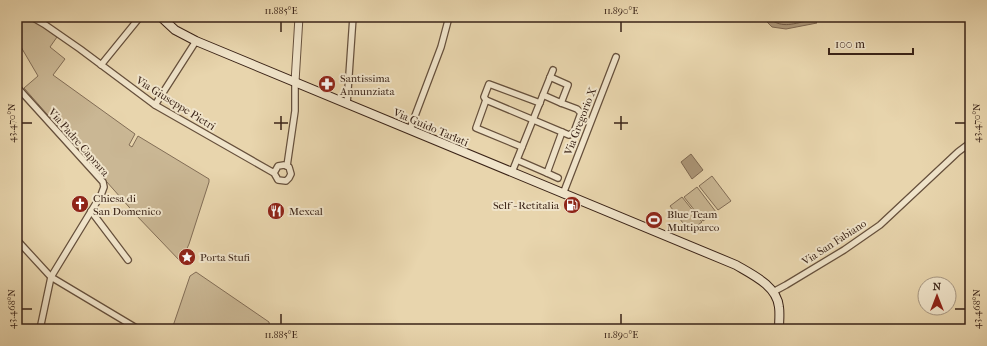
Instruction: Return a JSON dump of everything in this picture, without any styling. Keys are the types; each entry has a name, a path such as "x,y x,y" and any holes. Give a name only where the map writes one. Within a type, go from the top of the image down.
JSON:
{"main road":[{"name":"Via Guido Tarlati","path":"162,18 175,30 196,41 694,248"},
{"path":"587,204 614,210 649,224 694,248 736,265 760,279 773,292 779,306 779,329"},
{"path":"612,214 647,226 649,224"}],"street":[{"name":"Via Giuseppe Pietri","path":"33,17 51,28 155,105 274,173 278,180 286,181 290,178 290,169 287,166"},
{"path":"274,173 278,166 287,166 295,111 295,82 299,17"},
{"path":"347,104 353,17"},
{"path":"410,129 441,47 448,17"},
{"path":"101,65 138,18"},
{"path":"155,105 196,41"},
{"name":"Via Gregorio X","path":"563,194 616,56"},
{"path":"512,172 553,70"},
{"path":"550,77 568,85 561,103"},
{"path":"522,147 476,128 486,100 484,97 489,84 540,103"},
{"name":"Via Padre Caprara","path":"17,87 103,182 102,191 51,277 40,329"},
{"path":"486,100 569,135 574,132 581,113 577,108 543,95"},
{"path":"547,173 562,132"},
{"name":"Via San Fabiano","path":"773,292 786,286 844,250 880,225 958,152 970,143"},
{"path":"517,160 558,178"},
{"path":"91,211 128,260"},
{"path":"17,240 51,277 138,329"}],"shaded area":[{"path":"17,17 33,21 57,37 50,47 65,59 53,75 135,134 129,145 132,147 138,136 209,179 189,244 181,262 136,215 24,88 38,76 21,47 17,45"},
{"path":"712,176 731,201 718,210 699,186"},
{"path":"697,187 716,212 703,221 684,197"},
{"path":"682,197 702,222 689,231 670,206"},
{"path":"196,272 269,322 270,329 172,329 190,276"}],"water":[{"path":"762,17 811,17 817,23 786,29 772,27"},
{"path":"691,154 703,170 692,179 681,162"}],"place":[{"name":"Santissima Annunziata","path":"327,84"},
{"name":"Chiesa di San Domenico","path":"80,204"},
{"name":"Self - Retitalia","path":"572,205"},
{"name":"Mexcal","path":"276,211"},
{"name":"Blue Team Multiparco","path":"654,220"},
{"name":"Porta Stufi","path":"187,257"}]}
